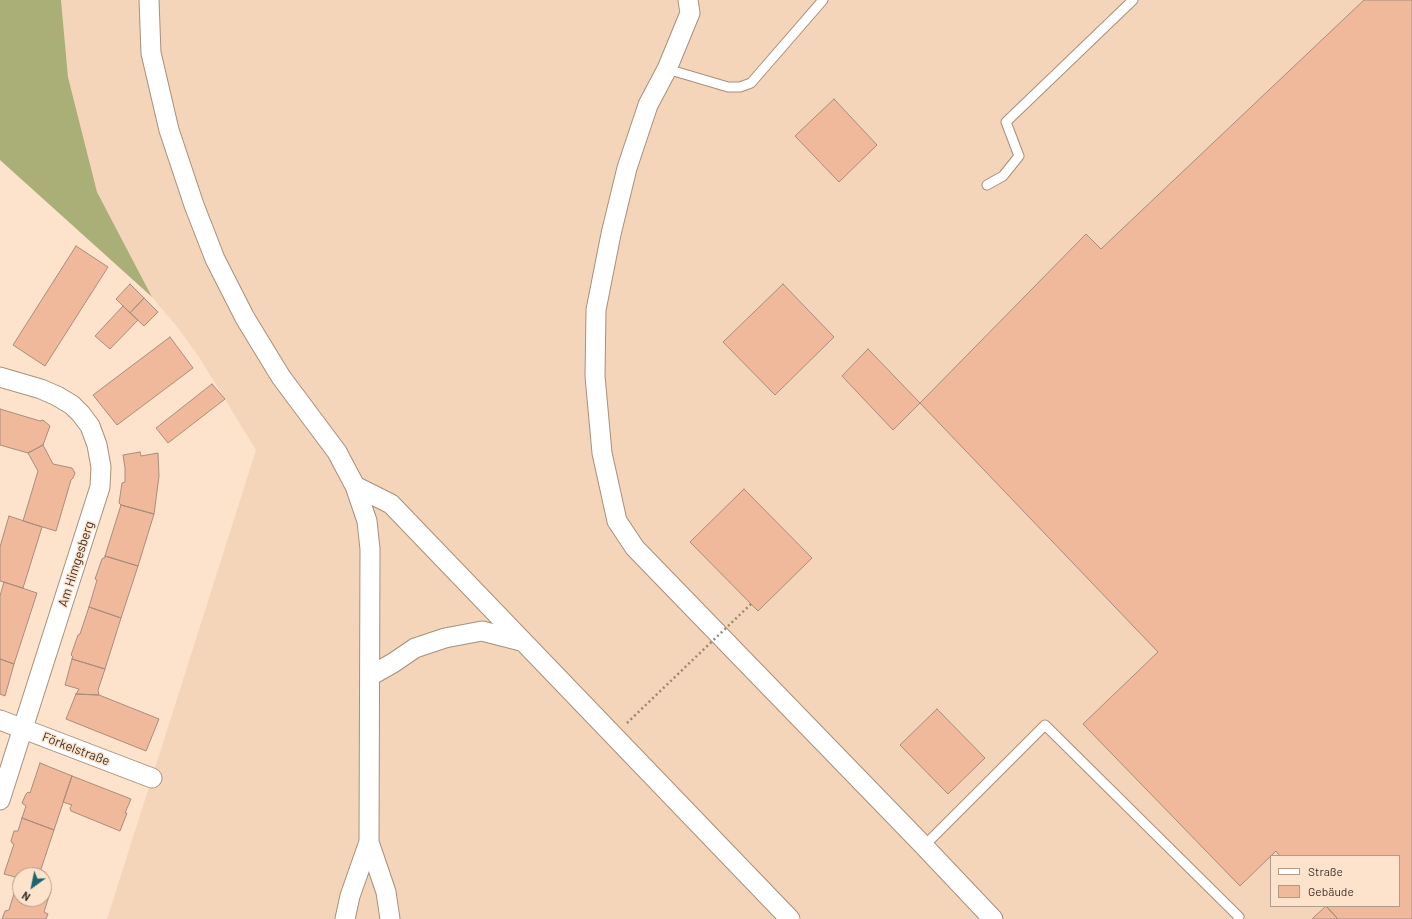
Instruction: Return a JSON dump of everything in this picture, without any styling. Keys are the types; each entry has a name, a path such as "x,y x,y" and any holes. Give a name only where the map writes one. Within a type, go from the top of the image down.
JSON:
{"street":[{"path":"149,0 151,53 169,130 194,205 215,259 245,318 282,377 337,452 355,486 367,521 370,549 370,842 386,892 390,919"},
{"path":"688,0 690,13 667,70 648,105 627,168 611,234 596,310 594,376 602,453 617,521 635,548 993,919"},
{"name":"Am Himgesberg","path":"0,377 57,396 81,414 90,426 97,445 101,467 100,487 0,800"},
{"path":"355,486 391,504 790,919"},
{"path":"370,676 416,648 445,638 482,631 522,641"},
{"name":"Förkelstraße","path":"0,720 152,778"},
{"path":"346,919 350,896 370,842"}],"lane":[{"path":"667,70 728,87 740,87 751,83 823,0"},
{"path":"987,185 1003,176 1019,156 1006,122 1134,0"},
{"path":"924,846 1045,725 1239,918 1238,919"}],"path":[{"path":"627,724 751,604"}],"shaded area":[{"path":"61,0 1412,0 1412,919 107,919 256,450 199,357 178,328 152,297 97,192 68,77"}],"green space":[{"path":"0,0 61,0 68,77 97,192 152,297 0,160"}],"building":[{"path":"1364,0 1412,0 1412,919 1338,919 1327,907 1400,907 1400,855 1279,855 1276,851 1270,855 1270,857 1240,886 1083,724 1158,652 920,403 1086,234 1101,249"},
{"path":"834,99 877,145 839,182 795,136"},
{"path":"76,246 108,267 45,366 13,345"},
{"path":"130,284 144,298 130,313 116,299"},
{"path":"783,284 834,337 775,395 723,342"},
{"path":"144,298 158,312 144,326 130,313"},
{"path":"123,306 138,320 110,349 95,336"},
{"path":"170,337 193,368 117,425 93,395"},
{"path":"868,349 920,403 893,430 842,376"},
{"path":"212,384 225,399 168,443 156,428"},
{"path":"0,409 40,421 43,420 50,426 43,445 28,453 0,445"},
{"path":"43,445 53,464 72,468 75,473 71,480 56,531 23,521 38,471 28,453"},
{"path":"140,452 141,456 158,453 159,476 154,514 121,505 119,503 122,483 125,482 123,455"},
{"path":"744,489 812,558 758,611 690,542"},
{"path":"121,505 154,514 138,566 105,556"},
{"path":"9,516 42,527 23,588 0,581 0,547"},
{"path":"105,556 138,566 121,618 89,607 97,580 95,579 102,559 105,558"},
{"path":"4,582 37,593 14,664 0,659 0,596"},
{"path":"89,607 121,618 105,669 72,659 73,657 71,655"},
{"path":"0,659 14,664 5,696 0,694"},
{"path":"72,659 105,669 98,690 99,695 76,694 79,689 65,685"},
{"path":"76,694 99,695 159,719 146,751 66,719"},
{"path":"937,709 985,758 948,794 900,745"},
{"path":"40,763 72,776 54,830 22,818 26,806 22,803 26,794 28,792 30,793"},
{"path":"72,776 131,799 120,831 71,811 70,808 72,805 63,802"},
{"path":"22,818 54,830 42,867 12,867 12,876 4,874 14,844 11,841 14,831 18,831"},
{"path":"12,900 12,907 46,907 44,912 48,914 46,919 2,919 5,911 9,910"},
{"path":"1325,907 1327,907 1338,919 1312,919"}]}
